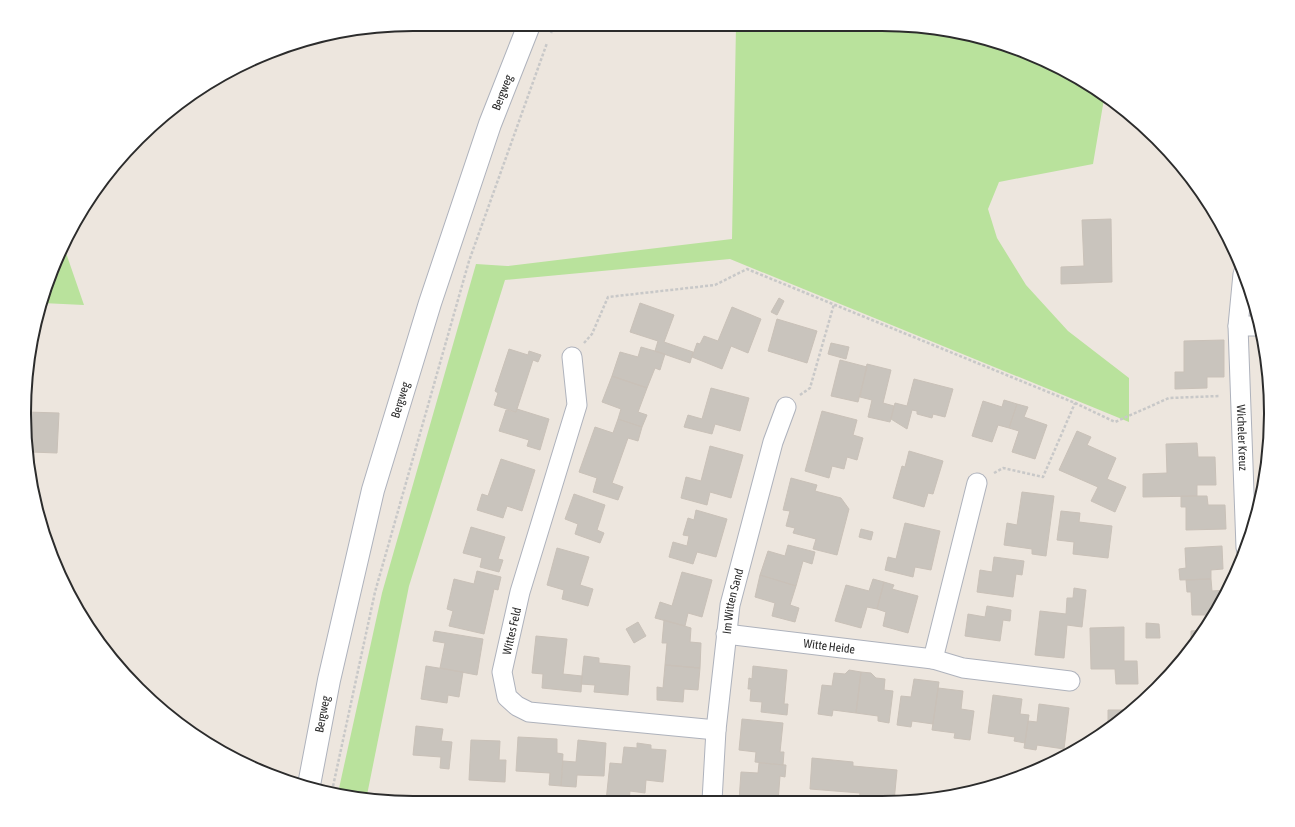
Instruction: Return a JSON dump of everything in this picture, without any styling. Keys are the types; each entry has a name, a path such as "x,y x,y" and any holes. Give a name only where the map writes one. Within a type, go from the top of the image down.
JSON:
{"main road":[{"name":"Bergweg","path":"309,781 329,680 372,490 430,302 490,124 527,31"}],"street":[{"name":"Wicheler Kreuz","path":"1242,285 1238,326 1245,531"},
{"path":"1238,326 1254,326"},
{"name":"Wittes Feld","path":"572,357 577,405 520,592 502,672 507,697 517,706 529,712 716,730"},
{"name":"Im Witten Sand","path":"712,796 716,730 726,634 734,591 773,442 786,407"},
{"path":"933,659 978,482"},
{"name":"Witte Heide","path":"726,634 933,659 963,668 1070,681"}],"path":[{"path":"333,787 375,592 469,261 552,31"},
{"path":"572,357 592,334 608,297 715,285 747,269 1075,402 1115,422 1169,398 1241,396"},
{"path":"786,407 810,388 834,304"},
{"path":"978,482 1003,468 1043,477 1075,402"}],"green space":[{"path":"736,31 882,31 931,34 956,38 1004,51 1051,70 1073,82 1103,102 1093,164 999,182 988,209 997,238 1026,285 1068,331 1129,378 1129,422 730,259 505,280 409,586 367,793 339,789 382,593 476,264 507,266 732,239"},
{"path":"66,253 84,305 47,303"}],"building":[{"path":"1111,219 1112,282 1061,284 1061,267 1084,266 1082,220"},
{"path":"779,298 784,301 777,315 771,312"},
{"path":"640,303 674,315 664,342 693,352 690,363 655,351 658,341 630,332"},
{"path":"732,307 761,319 748,353 731,346 722,369 692,357 697,343 700,344 704,336 718,341"},
{"path":"777,319 817,331 807,363 768,351"},
{"path":"1224,340 1224,377 1207,377 1207,388 1175,389 1175,372 1184,372 1184,341"},
{"path":"831,343 849,347 846,359 828,354"},
{"path":"641,347 665,354 660,370 655,368 647,388 612,376 620,352 638,357"},
{"path":"509,349 528,355 529,351 541,355 538,362 533,360 516,412 494,405 498,393 495,391"},
{"path":"840,360 867,367 858,402 831,396"},
{"path":"867,364 891,370 883,403 894,406 890,422 868,417 872,400 860,397"},
{"path":"612,376 647,388 638,412 647,415 642,427 618,419 621,409 602,402"},
{"path":"914,379 953,389 945,417 933,414 932,418 917,414 917,411 912,410 907,429 891,419 895,403 907,406"},
{"path":"711,388 749,398 740,431 715,424 712,434 684,427 688,415 702,419"},
{"path":"1004,400 1017,404 1009,428 998,425 992,442 972,436 983,401 1002,407"},
{"path":"1017,404 1028,407 1024,417 1047,425 1035,459 1012,452 1019,431 1009,428"},
{"path":"517,409 549,419 540,450 527,446 529,440 499,431 506,410 516,412"},
{"path":"822,411 857,420 853,435 863,438 857,460 847,457 844,469 832,466 829,478 805,471"},
{"path":"31,412 59,413 57,453 33,452"},
{"path":"618,419 642,427 638,441 628,438 612,483 623,487 618,500 593,492 597,478 579,472 595,427 613,433"},
{"path":"1077,431 1091,437 1087,445 1116,458 1107,479 1126,487 1115,512 1091,501 1098,487 1059,470"},
{"path":"1197,443 1198,457 1215,457 1216,485 1197,485 1197,496 1143,497 1143,474 1167,473 1166,444"},
{"path":"710,446 743,455 731,498 710,492 707,505 681,498 686,477 701,481"},
{"path":"909,451 943,461 933,494 928,493 924,507 893,498 902,466 905,467"},
{"path":"501,459 535,470 522,511 507,506 503,518 477,510 482,494 488,496"},
{"path":"791,478 817,485 815,491 841,498 849,509 837,555 813,549 816,539 793,533 795,528 786,526 790,511 783,510"},
{"path":"1022,492 1054,496 1046,556 1032,554 1032,549 1004,545 1007,523 1017,525"},
{"path":"574,494 605,505 597,530 604,533 600,543 575,534 578,524 565,519"},
{"path":"1181,496 1207,496 1208,505 1225,505 1226,529 1186,530 1186,507 1181,507"},
{"path":"696,510 727,519 716,557 697,552 693,564 669,557 673,542 687,546 689,536 683,535 688,518 694,520"},
{"path":"1061,511 1080,513 1079,522 1112,526 1108,558 1073,554 1074,542 1057,540"},
{"path":"905,523 940,531 931,570 915,567 913,577 885,570 888,557 896,559"},
{"path":"471,527 505,537 498,559 503,560 499,572 480,567 482,558 463,553"},
{"path":"861,529 873,532 871,540 859,537"},
{"path":"788,545 815,552 812,564 803,561 796,586 760,575 768,551 785,556"},
{"path":"1222,546 1223,569 1211,570 1211,579 1180,580 1179,569 1186,568 1185,548"},
{"path":"557,548 589,557 580,585 593,589 588,606 562,599 564,590 547,585"},
{"path":"994,557 1024,561 1022,575 1016,574 1013,597 977,592 980,570 992,572"},
{"path":"477,571 501,577 498,590 494,589 484,634 449,626 453,611 447,609 454,579 474,584"},
{"path":"682,572 712,580 702,617 688,613 685,626 655,618 660,602 672,606"},
{"path":"760,575 796,586 790,605 799,608 795,622 772,616 775,603 755,597"},
{"path":"873,579 884,582 877,609 867,607 861,628 835,621 846,585 869,591"},
{"path":"1211,579 1212,591 1221,590 1207,615 1192,615 1191,592 1187,592 1186,580"},
{"path":"884,582 894,585 892,589 918,596 908,633 883,626 886,612 877,609"},
{"path":"1074,588 1086,590 1082,627 1067,625 1064,658 1035,655 1040,611 1066,614 1067,598 1073,598"},
{"path":"987,606 1011,610 1010,621 1003,620 1000,641 965,636 968,614 985,617"},
{"path":"664,620 691,628 690,642 701,643 700,668 665,665 667,643 662,643"},
{"path":"638,622 646,636 634,643 626,629"},
{"path":"1146,623 1159,624 1160,638 1146,638"},
{"path":"1124,627 1124,661 1137,661 1138,684 1116,684 1115,669 1091,669 1090,628"},
{"path":"435,631 483,639 477,675 440,668 445,643 433,641"},
{"path":"1191,631 1197,631 1191,638"},
{"path":"536,636 567,639 563,674 582,676 581,692 542,688 543,674 532,673"},
{"path":"584,656 599,658 599,663 630,666 628,695 594,692 595,685 581,684"},
{"path":"665,665 700,668 698,690 684,689 683,702 657,700 657,687 663,688"},
{"path":"426,666 463,672 459,697 448,695 447,703 421,699"},
{"path":"753,666 787,670 784,704 788,704 787,715 761,712 762,702 750,701 751,689 748,689 749,678 752,679"},
{"path":"849,670 861,672 856,713 833,710 832,716 818,714 822,685 832,686 834,673 845,674"},
{"path":"861,672 871,673 876,678 885,679 884,690 893,691 889,723 878,721 878,716 856,713"},
{"path":"914,679 939,682 933,724 912,721 911,727 897,725 901,696 911,697"},
{"path":"938,688 963,691 961,709 974,711 970,740 954,738 955,733 932,730"},
{"path":"993,695 1022,699 1020,714 1029,715 1025,743 1014,741 1015,737 988,733"},
{"path":"1039,704 1069,708 1064,749 1037,745 1036,750 1024,748 1028,721 1037,722"},
{"path":"1108,710 1123,710 1114,717 1108,722"},
{"path":"742,719 783,723 780,752 784,752 783,765 755,762 756,752 739,750"},
{"path":"416,726 443,729 441,741 452,742 449,769 440,768 441,757 413,755"},
{"path":"518,737 557,739 557,753 563,754 561,786 549,785 550,773 516,771"},
{"path":"471,740 500,741 499,760 506,760 505,782 469,780"},
{"path":"578,740 606,743 604,776 577,775 576,787 561,786 563,761 576,762"},
{"path":"637,743 651,745 651,749 666,750 663,782 646,780 645,793 630,791 630,796 607,796 610,763 622,764 624,747 637,748"},
{"path":"812,758 853,762 853,766 897,770 895,795 860,796 860,793 810,789"},
{"path":"759,763 786,765 785,777 780,776 778,796 739,796 741,772 758,773"}]}
